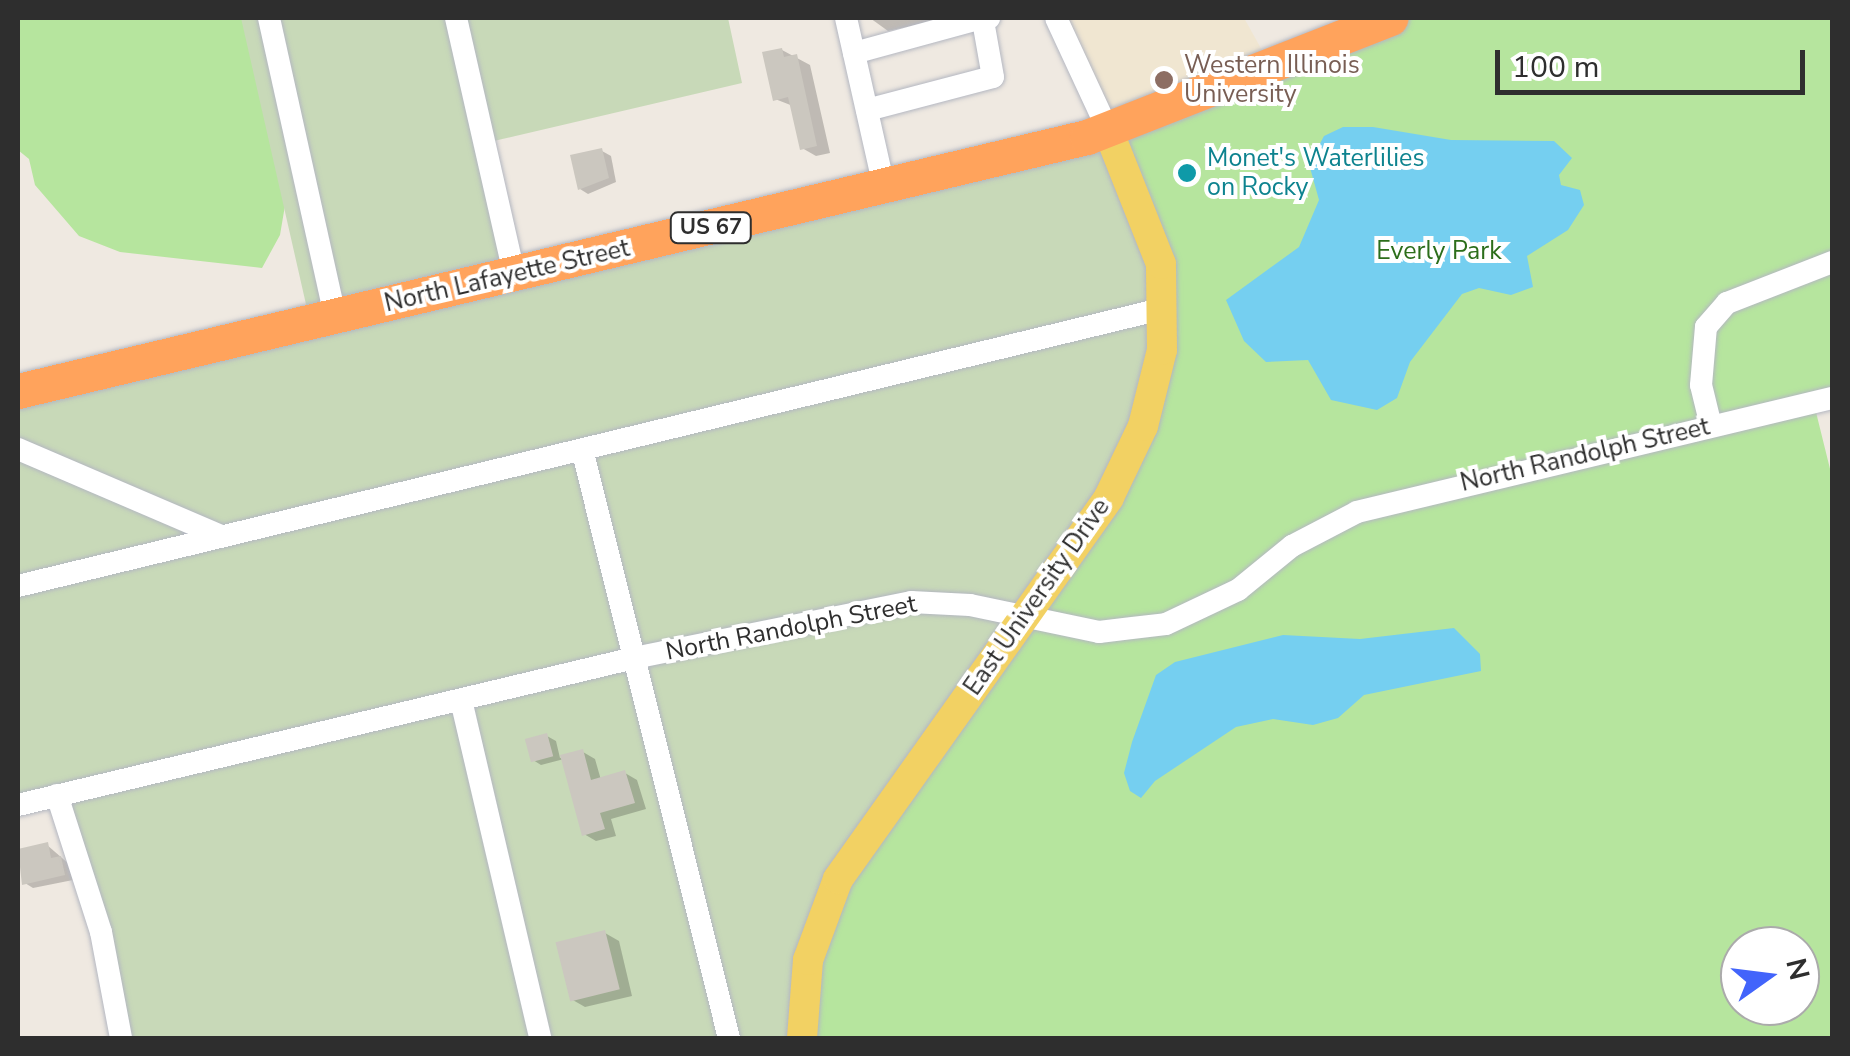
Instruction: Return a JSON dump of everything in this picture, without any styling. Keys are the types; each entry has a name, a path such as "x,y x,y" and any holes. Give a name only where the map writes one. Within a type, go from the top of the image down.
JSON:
{"highway":[{"name":"North Lafayette Street","path":"18,391 884,187 1108,130 1390,18"}],"main road":[{"name":"East University Drive","path":"802,1038 808,960 838,879 1109,497 1134,451 1158,376 1165,308 1150,225 1108,130"}],"street":[{"path":"269,18 335,316"},
{"path":"456,18 514,274"},
{"path":"846,18 884,187"},
{"path":"854,54 984,18 993,77 867,110"},
{"path":"1056,18 1108,130"},
{"path":"1710,426 1700,356 1706,327 1727,303 1832,262"},
{"path":"18,586 1165,308"},
{"name":"North Randolph Street","path":"18,805 634,658 911,602 970,605 1099,632 1166,624 1238,590 1292,546 1356,512 1832,398"},
{"path":"18,449 222,536"},
{"path":"583,452 729,1038"},
{"path":"461,700 540,1038"},
{"path":"57,795 102,932 121,1038"}],"shaded area":[{"name":"Western Illinois University","path":"1056,18 1244,18 1272,68 1108,130"}],"green space":[{"path":"18,18 259,18 291,170 280,235 262,268 120,252 79,236 35,185 29,159 18,150"},
{"path":"241,18 728,18 742,83 485,143 514,274 1108,130 1161,264 1143,426 838,879 802,1038 121,1038 57,796 18,805 18,391 310,322"},
{"name":"Everly Park","path":"1390,18 1832,18 1832,399 1814,404 1832,477 1832,1038 802,1038 802,1013 1108,130"}],"water":[{"path":"1343,127 1373,127 1451,140 1554,141 1572,158 1559,175 1561,185 1580,190 1584,205 1568,230 1527,256 1533,287 1511,295 1479,288 1462,294 1410,362 1397,398 1377,410 1331,400 1308,360 1266,362 1244,341 1226,300 1299,247 1319,200 1309,164 1324,136"},
{"path":"1454,628 1480,654 1481,671 1364,695 1338,718 1313,725 1273,719 1236,727 1155,781 1141,798 1130,791 1124,773 1132,742 1156,675 1175,662 1283,635 1360,639"}],"building":[{"path":"782,48 784,57 797,54 817,146 800,150 788,97 773,101 762,52"},
{"path":"602,148 609,178 578,190 570,155"},
{"path":"547,733 553,756 531,762 525,739"},
{"path":"583,749 591,780 625,770 635,803 600,813 605,829 582,836 560,755"},
{"path":"48,842 51,858 61,856 65,875 22,885 18,849"},
{"path":"605,930 620,989 570,1002 556,942"}],"place":[{"name":"Western Illinois University","path":"1164,80"},
{"name":"Monet's Waterlilies on Rocky","path":"1187,173"}]}
